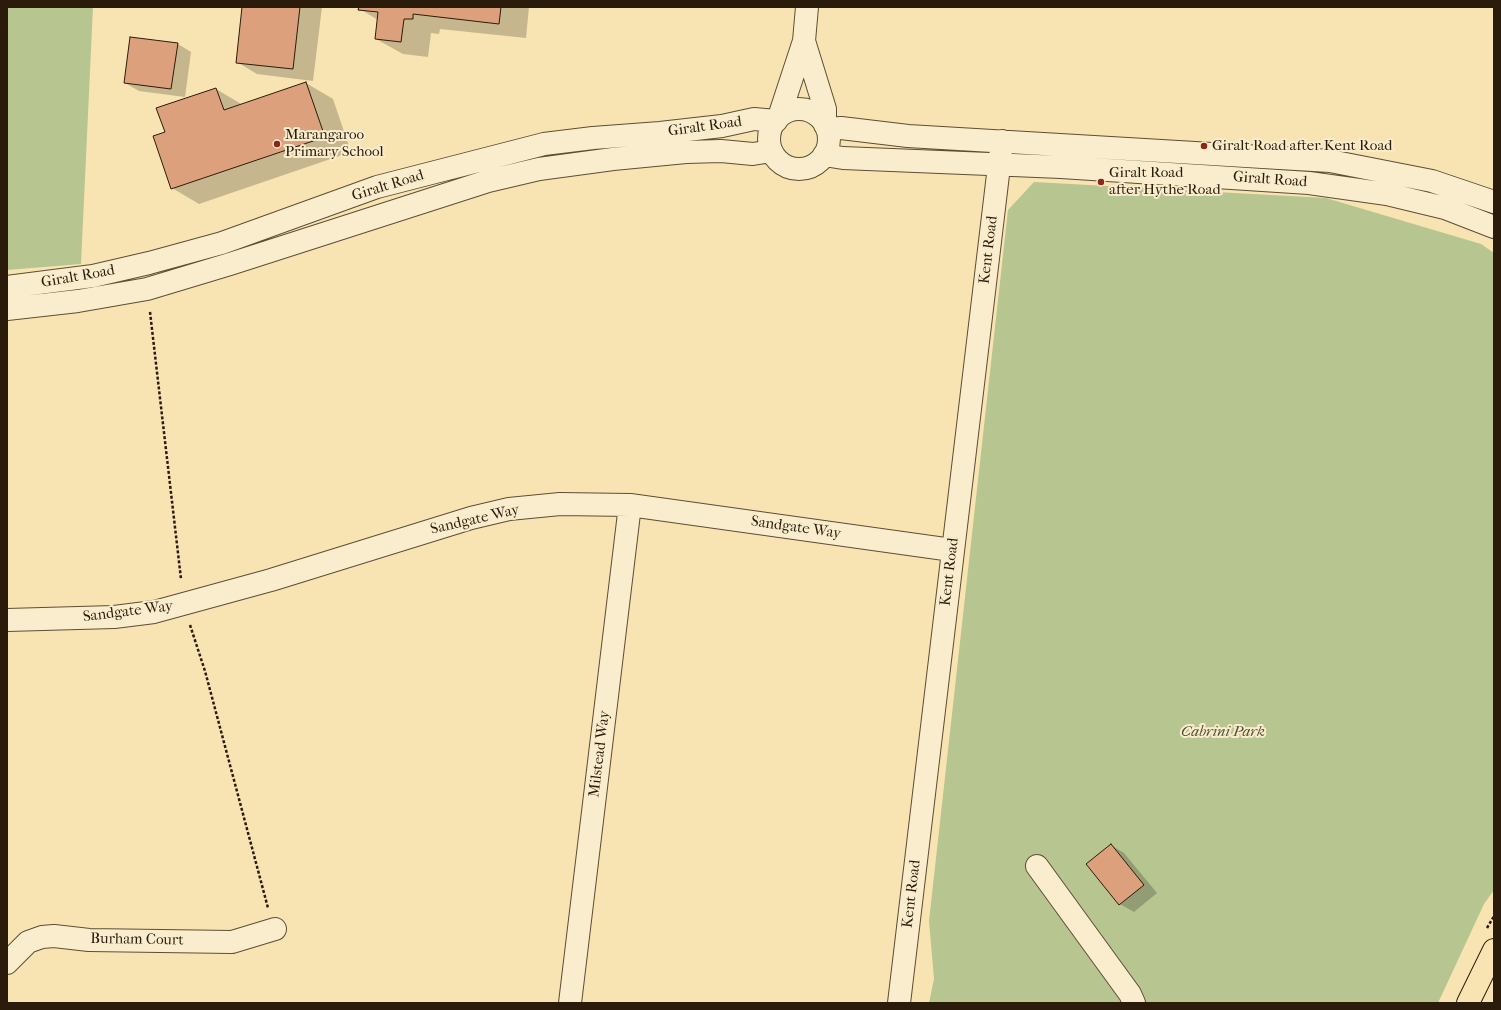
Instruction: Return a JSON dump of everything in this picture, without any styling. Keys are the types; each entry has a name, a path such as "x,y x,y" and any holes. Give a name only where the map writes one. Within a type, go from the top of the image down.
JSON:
{"main road":[{"path":"1468,1003 1494,950"}],"street":[{"path":"804,41 825,109 826,127 829,140 824,155 818,162 810,167 797,169 784,165 776,159 771,151 770,135 778,119 804,41 808,7"},
{"path":"778,119 788,111 804,110 814,113 826,127"},
{"name":"Giralt Road","path":"7,287 93,276 149,263 222,243 377,187 544,144 722,126 754,119 778,119"},
{"name":"Giralt Road","path":"826,127 908,136 1330,161 1432,181 1493,198"},
{"name":"Kent Road","path":"899,1003 1002,141"},
{"name":"Giralt Road","path":"7,309 78,301 147,288 230,264 481,183 532,171 613,159 686,152 721,151 753,154 771,151"},
{"name":"Giralt Road","path":"824,155 844,158 1069,168 1309,183 1387,194 1445,208 1489,225"},
{"path":"1489,225 1493,198"},
{"name":"Sandgate Way","path":"7,620 114,616 154,612 271,580 471,518 509,509 560,504 630,505 952,550"},
{"name":"Milstead Way","path":"570,1003 630,505"},
{"path":"1037,866 1130,994 1134,1003"},
{"name":"Burham Court","path":"7,963 28,942 54,936 89,940 232,942 275,929"}],"green space":[{"path":"7,7 93,7 81,264 7,270"},
{"name":"Cabrini Park","path":"1034,182 1326,198 1481,244 1494,253 1494,890 1484,904 1438,1003 929,1003 934,979 929,921 1008,210"}],"building":[{"path":"242,7 300,7 293,69 236,63"},
{"path":"359,7 501,7 499,24 413,14 413,19 404,19 401,42 375,39 378,12 358,10"},
{"path":"130,37 178,43 171,89 124,83"},
{"path":"306,82 325,137 171,189 153,136 165,132 156,108 216,88 224,110"},
{"path":"1111,844 1144,885 1119,905 1086,864"}],"place":[{"name":"Marangaroo Primary School","path":"277,144"},
{"name":"Giralt Road after Kent Road","path":"1204,146"},
{"name":"Giralt Road after Hythe Road","path":"1101,182"}]}
